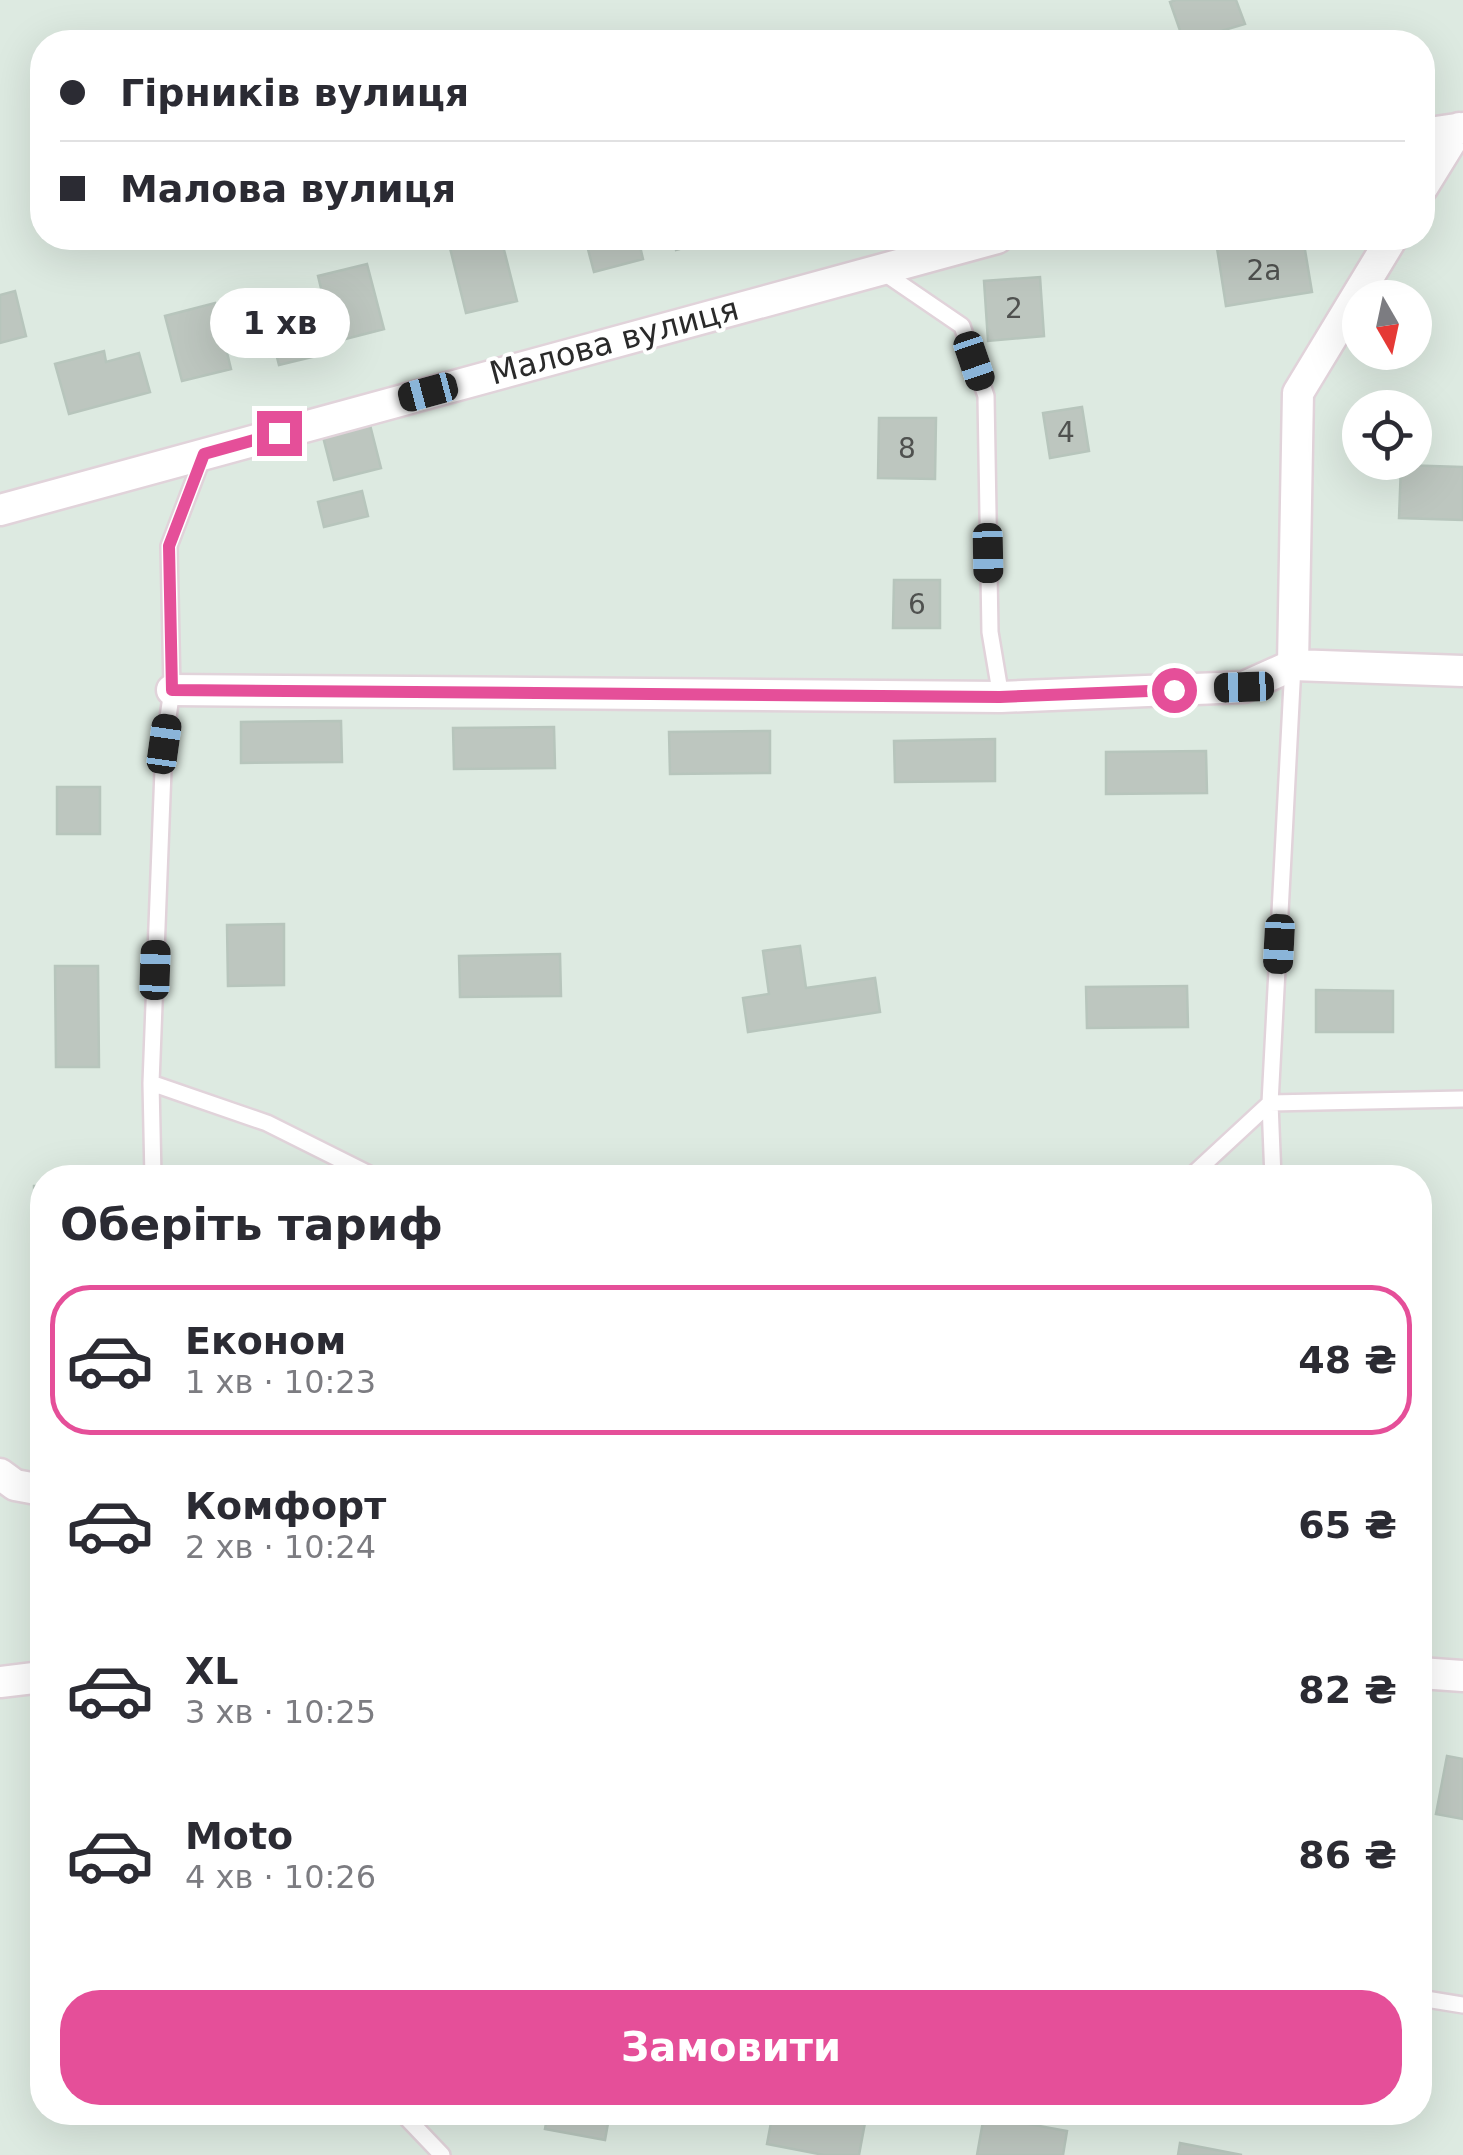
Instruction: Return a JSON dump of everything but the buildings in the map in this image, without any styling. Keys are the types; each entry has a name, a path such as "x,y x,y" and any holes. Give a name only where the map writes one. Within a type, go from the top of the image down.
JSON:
{"street":[{"path":"1435,132 1461,128"},
{"path":"1435,168 1461,128"},
{"name":"Малова вулиця","path":"0,510 951,250"},
{"path":"1293,665 1298,392 1385,250"},
{"path":"172,690 1000,697 1244,687 1293,665 1463,671"},
{"path":"0,1474 16,1485 30,1488"},
{"path":"1432,1674 1463,1676"},
{"path":"0,1682 30,1678"}],"lane":[{"path":"877,269 962,326 986,396 990,632 1000,697"},
{"path":"152,1165 151,1083 164,744 172,690 169,546 204,454"},
{"path":"1272,1165 1270,1102 1293,665"},
{"path":"151,1083 267,1124 351,1165"},
{"path":"1203,1165 1270,1102 1463,1099"},
{"path":"1432,2000 1463,2005"},
{"path":"414,2125 442,2155"}],"route":[{"path":"279,433 204,454 169,546 172,690 1000,697 1174,690"}]}
